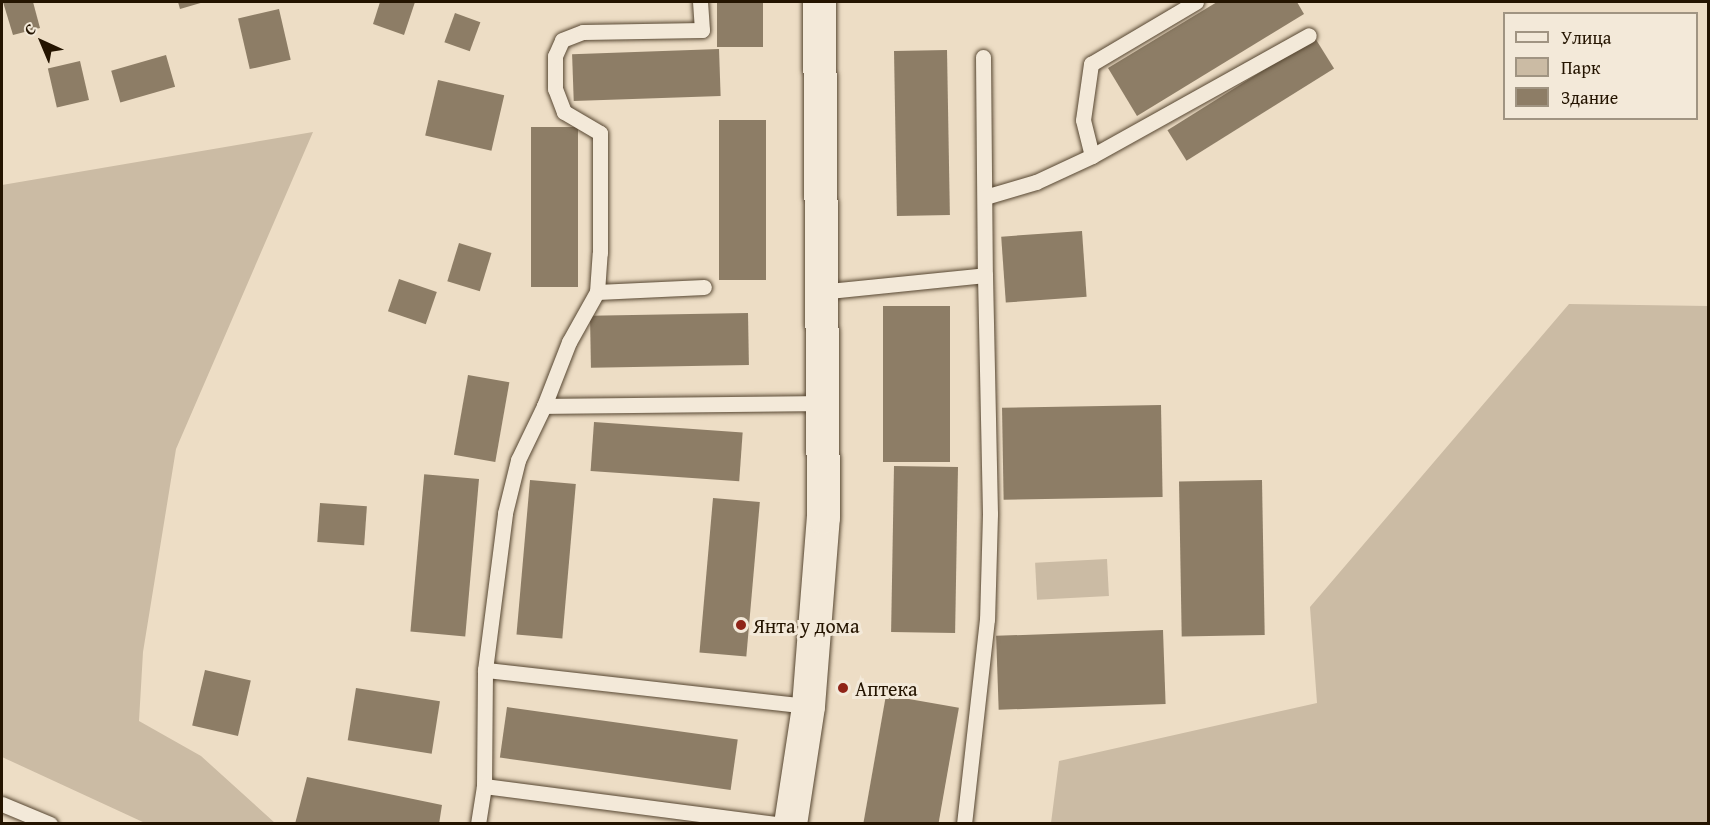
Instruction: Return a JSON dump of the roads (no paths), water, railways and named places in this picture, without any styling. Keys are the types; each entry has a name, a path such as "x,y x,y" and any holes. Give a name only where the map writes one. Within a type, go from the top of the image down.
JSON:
{"street":[{"path":"790,824 808,706 823,517 819,292 819,2"}],"lane":[{"path":"478,824 484,786 485,670 505,513 518,460 544,406 569,342 597,292 600,133 564,111 555,89 555,56 562,40 583,32 702,30 700,2"},
{"path":"1092,156 1083,120 1091,64 1196,2"},
{"path":"985,197 1036,182 1092,156 1309,35"},
{"path":"964,824 987,619 990,514 983,57"},
{"path":"819,292 985,275"},
{"path":"597,292 704,287"},
{"path":"544,406 820,404"},
{"path":"485,670 808,706"},
{"path":"484,786 778,824"},
{"path":"2,804 50,824"}],"place":[{"name":"Янта у дома","path":"741,625"},
{"name":"Аптека","path":"843,688"}]}
